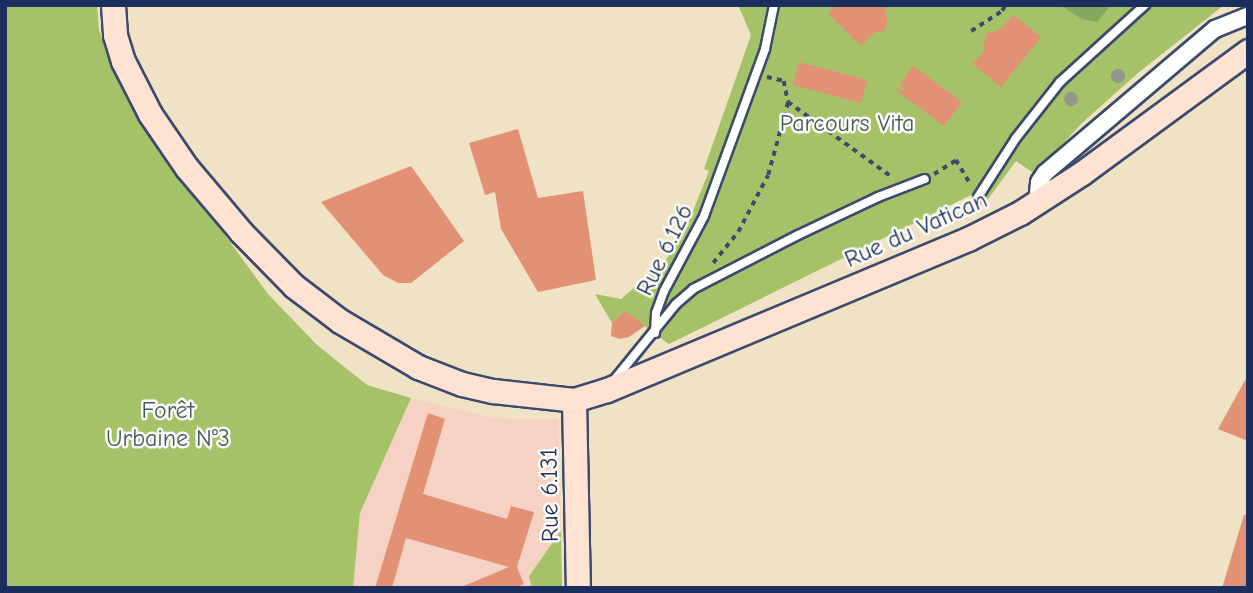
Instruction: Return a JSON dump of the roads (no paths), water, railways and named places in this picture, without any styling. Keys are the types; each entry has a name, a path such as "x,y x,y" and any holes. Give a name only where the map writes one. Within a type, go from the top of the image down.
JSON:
{"street":[{"path":"113,5 115,36 123,61 150,114 187,168 241,232 293,286 340,321 418,367 463,384 493,391 574,400"},
{"path":"1037,202 1039,182 1045,173 1215,29 1248,16"},
{"name":"Rue du Vatican","path":"574,400 607,390 968,239 1037,202 1248,51"},
{"name":"Rue 6.131","path":"574,400 578,588"}],"lane":[{"name":"Rue 6.126","path":"655,333 656,313 664,291 708,206 765,48 774,5"},
{"path":"979,196 1016,138 1060,82 1145,5"},
{"name":"Rue 6.126","path":"655,333 676,304 692,289 878,197 925,179"},
{"path":"607,390 655,333"}],"park label":[{"name":"Parcours Vita","path":"847,124"},
{"name":"Forêt Urbaine N°3","path":"168,425"}]}
